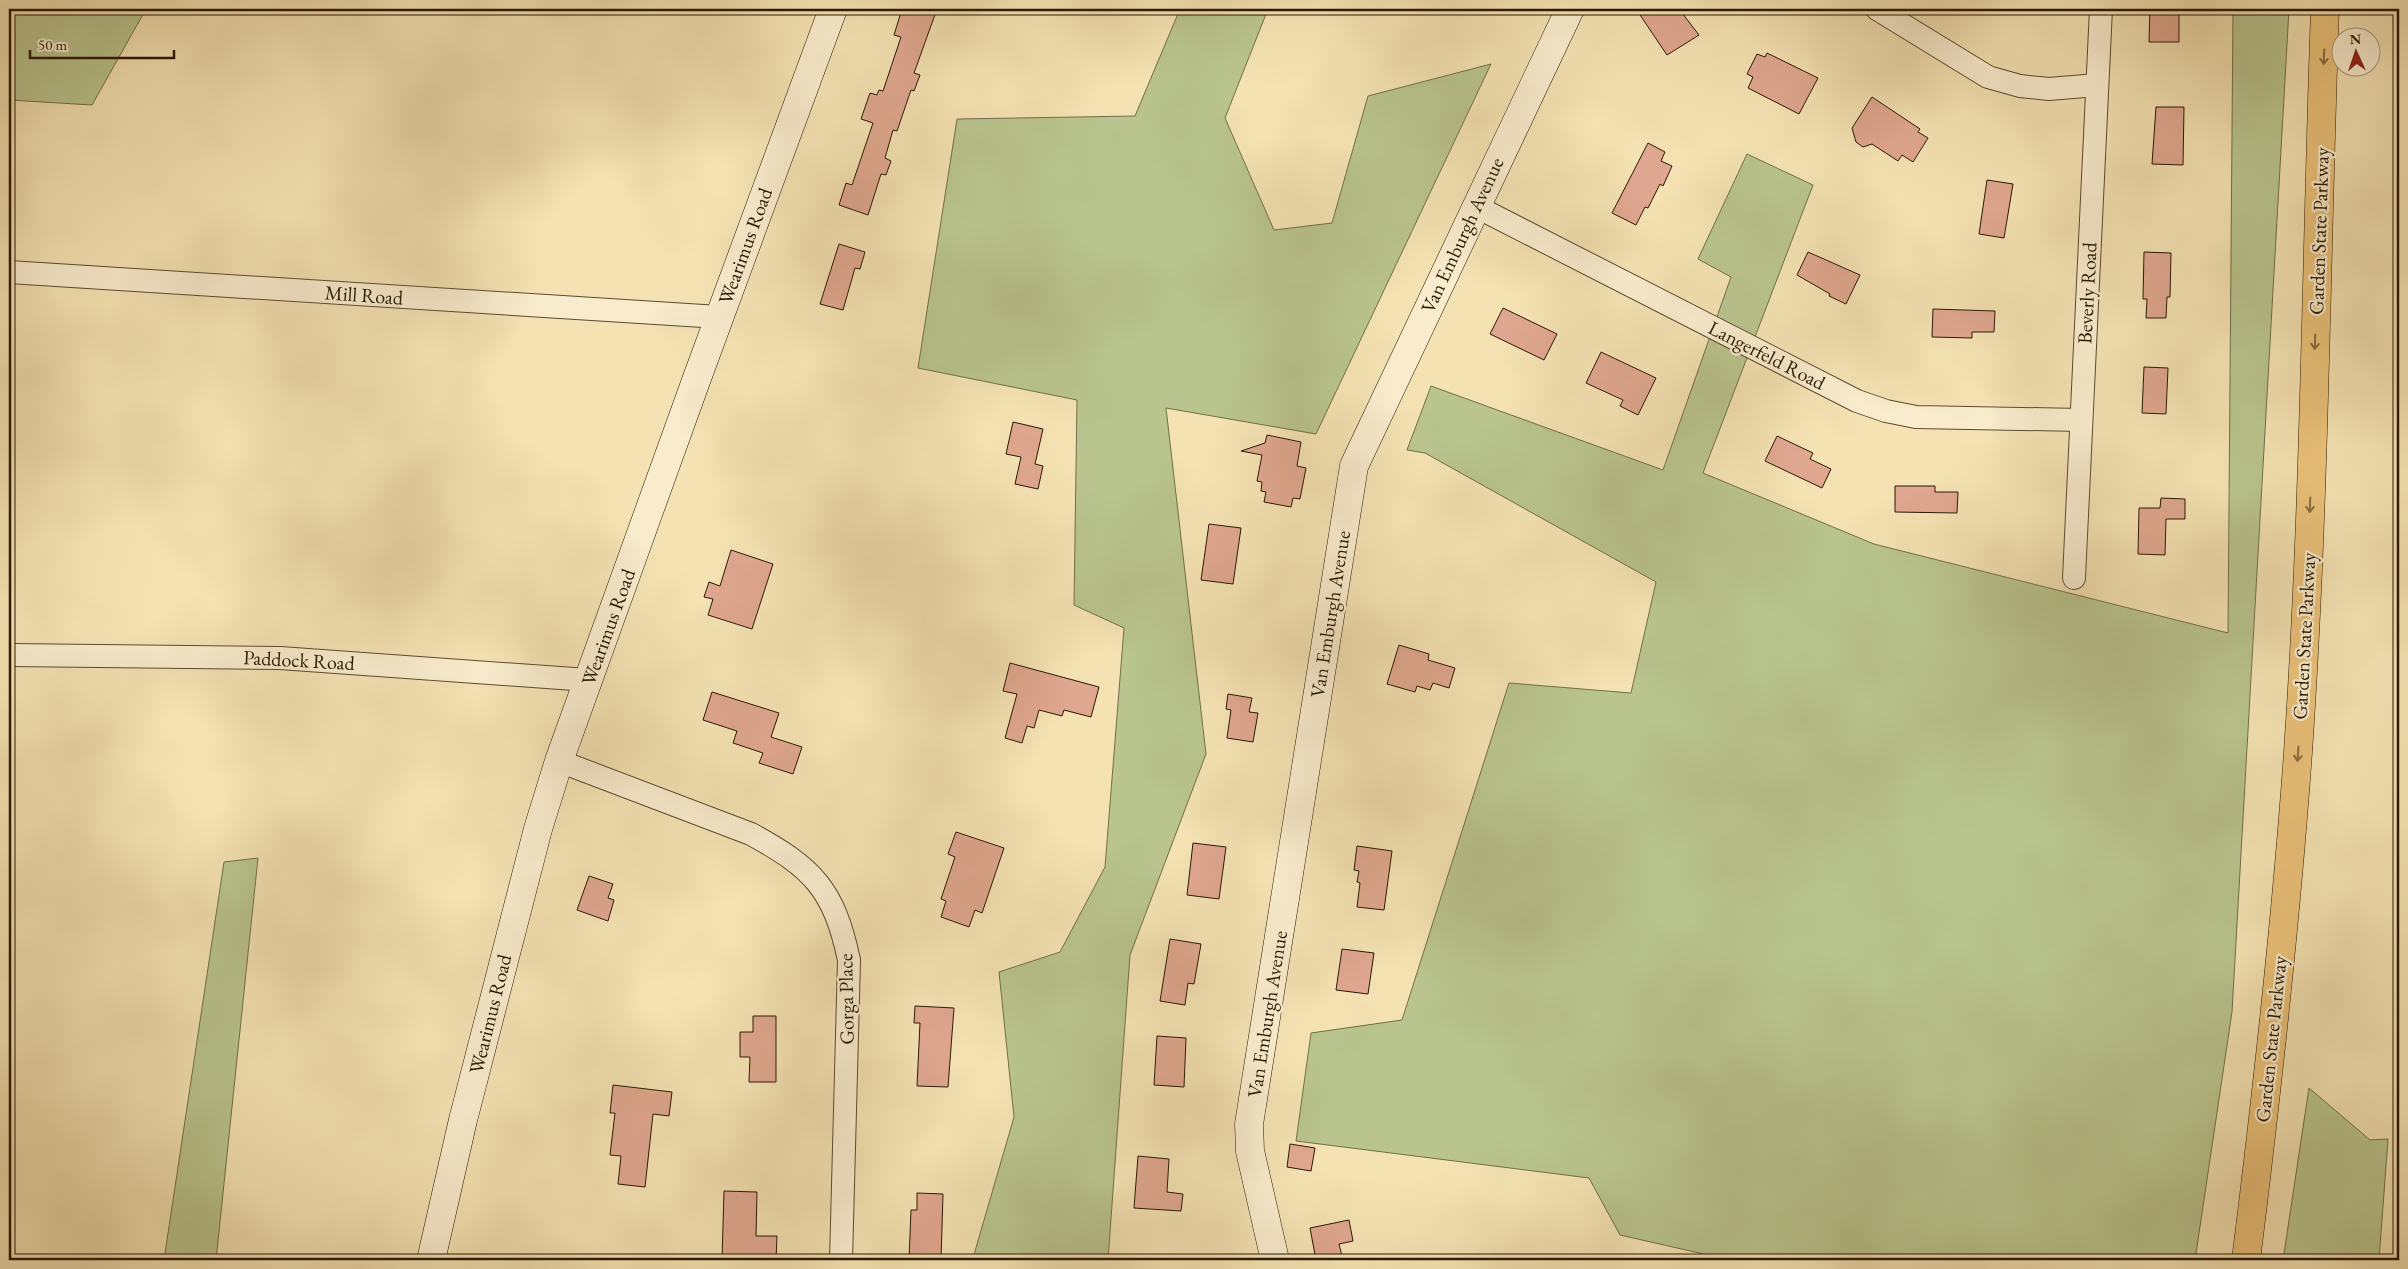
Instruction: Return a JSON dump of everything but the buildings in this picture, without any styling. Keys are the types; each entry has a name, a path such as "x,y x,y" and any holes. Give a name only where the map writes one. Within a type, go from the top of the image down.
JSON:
{"highway":[{"name":"Garden State Parkway","path":"2246,1260 2280,960 2299,743 2309,534 2325,9"}],"street":[{"name":"Wearimus Road","path":"431,1260 470,1092 538,829 559,761 719,317 833,9"},
{"name":"Van Emburgh Avenue","path":"1275,1260 1250,1152 1249,1124 1354,466 1570,9"},
{"path":"1877,9 1988,77 2020,86 2049,89 2097,85"},
{"name":"Beverly Road","path":"2074,578 2101,9"},
{"name":"Langerfeld Road","path":"1476,206 1857,401 1886,411 1916,417 2081,420"},
{"name":"Mill Road","path":"9,272 719,317"},
{"name":"Paddock Road","path":"9,655 280,658 588,680"},
{"name":"Gorga Place","path":"559,761 751,834 779,849 799,865 822,887 834,907 843,932 849,960 841,1260"}],"green space":[{"path":"9,9 146,9 92,105 9,100"},
{"path":"1180,9 1268,9 1225,118 1274,230 1332,223 1368,96 1491,64 1316,434 1166,408 1206,754 1130,955 1108,1260 974,1260 973,1258 1014,1117 999,972 1060,952 1105,867 1124,628 1074,605 1077,400 918,368 957,119 1135,116"},
{"path":"2233,9 2289,9 2232,1012 2195,1260 1730,1260 1620,1235 1589,1178 1296,1141 1311,1033 1402,1020 1509,683 1631,693 1656,582 1425,453 1407,450 1431,386 1663,470 1731,277 1698,259 1747,154 1813,185 1703,473 1874,544 2228,633"},
{"path":"258,858 216,1260 164,1260 224,862"},
{"path":"2309,1088 2370,1140 2388,1139 2379,1260 2283,1260"}]}
